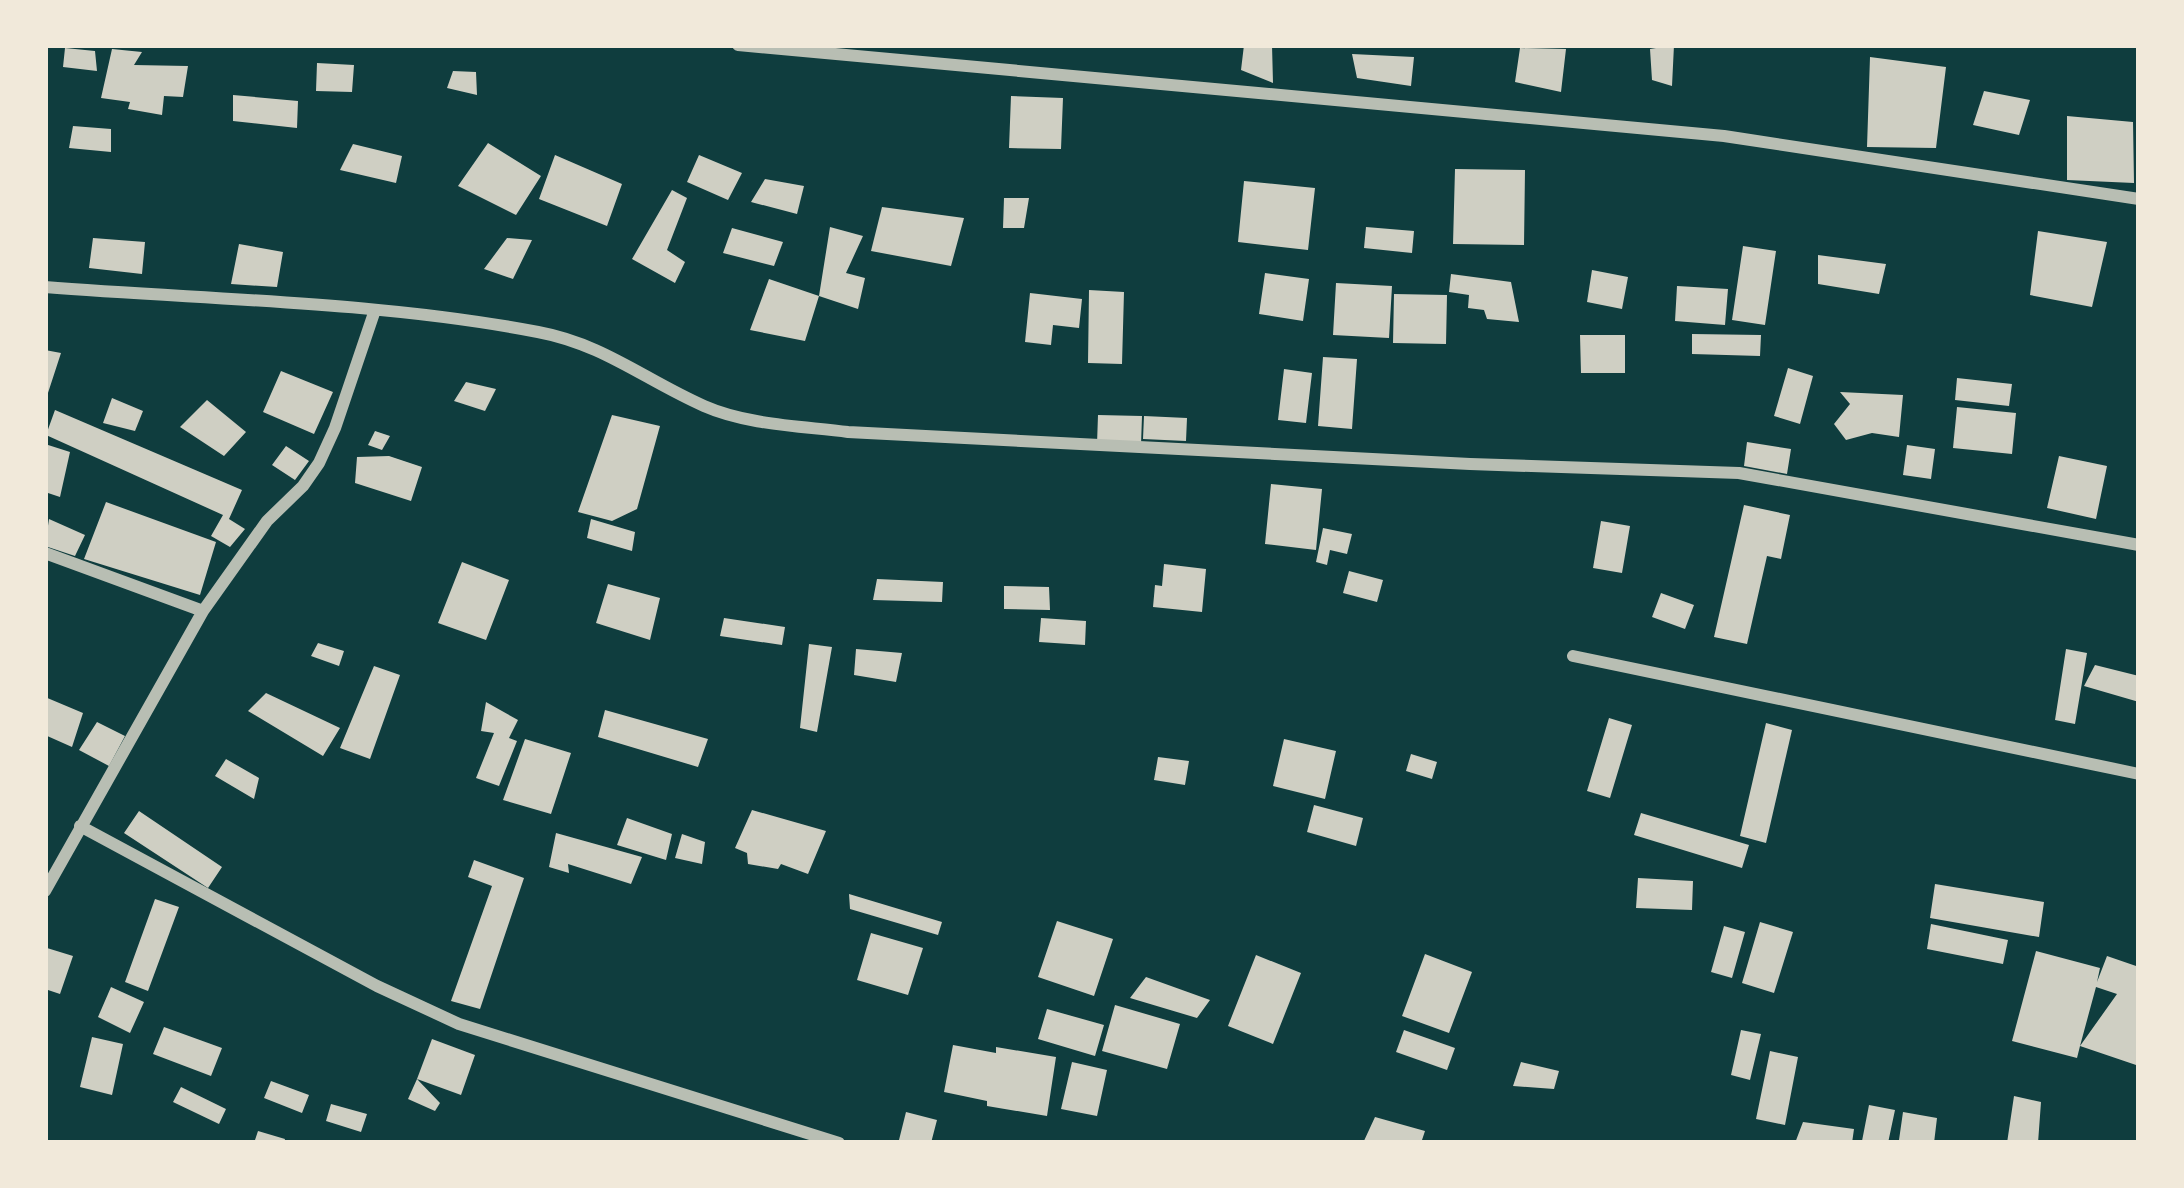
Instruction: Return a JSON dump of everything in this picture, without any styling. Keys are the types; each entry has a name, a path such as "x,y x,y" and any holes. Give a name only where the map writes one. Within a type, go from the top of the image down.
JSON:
{"street":[{"path":"738,45 1724,136 2139,199"},
{"path":"45,287 375,310 539,332 609,353 707,408 782,424 848,432 1326,457 1739,473 2139,544"},
{"path":"45,891 203,610 267,521 319,463 375,310"},
{"path":"45,553 203,610"},
{"path":"1573,656 2139,774"},
{"path":"80,826 377,986 459,1024 839,1143"}],"building":[{"path":"1244,45 1272,45 1273,83 1241,70"},
{"path":"1674,45 1672,86 1652,80 1650,49"},
{"path":"65,48 95,51 97,71 63,67"},
{"path":"1520,48 1566,49 1561,92 1515,82"},
{"path":"112,49 142,52 134,65 188,66 183,97 164,96 162,115 128,109 130,102 101,98"},
{"path":"1352,54 1414,57 1411,86 1357,78"},
{"path":"1870,57 1946,67 1936,148 1867,147"},
{"path":"317,63 354,65 352,92 316,91"},
{"path":"453,71 476,72 477,95 447,88"},
{"path":"1984,91 2030,100 2019,135 1973,125"},
{"path":"233,95 298,101 297,128 233,121"},
{"path":"1011,96 1063,98 1061,149 1009,148"},
{"path":"2067,116 2133,122 2134,183 2067,180"},
{"path":"73,126 111,129 111,152 69,148"},
{"path":"488,143 541,176 516,215 458,186"},
{"path":"353,144 402,156 396,183 340,170"},
{"path":"555,155 622,184 607,226 539,199"},
{"path":"699,155 742,173 728,200 687,182"},
{"path":"1455,169 1525,170 1524,245 1453,244"},
{"path":"765,179 804,186 797,214 751,202"},
{"path":"1244,181 1315,188 1308,250 1238,242"},
{"path":"672,190 687,198 667,250 685,262 675,283 632,259"},
{"path":"1004,198 1029,198 1024,228 1003,228"},
{"path":"882,207 964,218 951,266 871,251"},
{"path":"830,227 863,236 846,273 865,278 858,309 819,296"},
{"path":"1366,227 1414,231 1412,253 1364,248"},
{"path":"732,228 783,242 774,266 723,253"},
{"path":"2038,231 2107,242 2092,307 2030,295"},
{"path":"93,238 145,242 142,274 89,268"},
{"path":"507,238 532,240 513,279 484,269"},
{"path":"239,244 283,252 277,287 231,284"},
{"path":"1743,246 1776,251 1765,325 1732,320"},
{"path":"1818,255 1886,264 1879,294 1818,284"},
{"path":"1592,270 1628,277 1622,309 1587,302"},
{"path":"1265,273 1309,279 1303,321 1259,314"},
{"path":"1451,274 1511,282 1519,322 1487,319 1484,310 1468,308 1469,295 1449,292"},
{"path":"769,279 819,296 805,341 750,330"},
{"path":"1336,283 1392,286 1389,338 1333,335"},
{"path":"1677,286 1728,289 1725,325 1675,321"},
{"path":"1089,290 1124,292 1122,364 1088,363"},
{"path":"1030,293 1082,299 1079,328 1053,325 1051,345 1025,342"},
{"path":"1394,294 1447,295 1446,344 1393,343"},
{"path":"1692,334 1761,335 1760,356 1692,354"},
{"path":"1580,335 1625,335 1625,373 1581,373"},
{"path":"45,350 61,353 46,399 45,399"},
{"path":"1323,357 1357,359 1352,429 1318,426"},
{"path":"1788,368 1813,376 1800,424 1774,416"},
{"path":"1284,369 1312,373 1306,423 1278,420"},
{"path":"281,371 333,392 314,434 263,412"},
{"path":"1957,378 2012,384 2009,406 1955,400"},
{"path":"466,382 496,389 485,411 454,401"},
{"path":"1840,392 1903,395 1899,437 1872,433 1846,440 1834,424 1850,404"},
{"path":"112,398 143,411 135,431 103,423"},
{"path":"207,400 246,432 224,456 180,427"},
{"path":"1957,407 2016,413 2012,454 1953,448"},
{"path":"55,410 242,490 229,519 245,529 230,547 211,536 223,515 46,435"},
{"path":"612,415 660,426 637,509 612,521 578,512"},
{"path":"1098,415 1142,416 1141,445 1097,444"},
{"path":"1144,416 1187,418 1186,441 1143,439"},
{"path":"375,431 390,436 382,450 368,445"},
{"path":"1747,442 1791,449 1787,474 1744,466"},
{"path":"45,444 70,452 60,497 45,492"},
{"path":"1907,445 1935,449 1931,479 1903,475"},
{"path":"286,446 309,461 295,480 272,465"},
{"path":"389,456 422,467 411,501 355,483 357,457"},
{"path":"2059,456 2107,466 2096,519 2047,508"},
{"path":"1271,484 1322,489 1316,550 1265,544"},
{"path":"106,502 216,542 200,595 84,559"},
{"path":"1744,505 1790,515 1781,559 1767,556 1747,644 1714,637"},
{"path":"49,519 85,535 75,556 45,546"},
{"path":"591,519 635,532 632,551 587,538"},
{"path":"1601,521 1630,526 1622,573 1593,568"},
{"path":"1323,528 1352,534 1347,554 1330,550 1327,565 1316,562"},
{"path":"462,562 509,580 486,640 438,623"},
{"path":"1164,564 1206,569 1202,612 1153,607"},
{"path":"1349,571 1383,580 1377,602 1343,593"},
{"path":"877,579 943,582 942,602 873,600"},
{"path":"608,584 660,598 650,640 596,623"},
{"path":"1004,586 1049,587 1050,610 1004,609"},
{"path":"1661,593 1694,605 1685,629 1652,617"},
{"path":"724,618 785,627 782,645 720,636"},
{"path":"1041,618 1086,621 1085,645 1039,642"},
{"path":"318,643 344,651 339,666 311,656"},
{"path":"809,644 832,647 817,732 800,728"},
{"path":"856,649 902,653 896,682 854,675"},
{"path":"2066,649 2087,653 2075,724 2055,720"},
{"path":"2095,665 2139,676 2139,702 2084,686"},
{"path":"374,666 400,675 370,759 340,748"},
{"path":"266,693 340,728 323,756 248,711"},
{"path":"45,697 83,713 72,747 45,735"},
{"path":"486,702 518,720 509,738 517,741 499,786 476,778 494,733 481,731"},
{"path":"605,710 708,739 698,767 598,737"},
{"path":"1609,718 1632,725 1610,798 1587,791"},
{"path":"97,722 125,736 109,766 79,750"},
{"path":"1766,723 1792,730 1766,843 1740,836"},
{"path":"525,739 571,753 551,814 503,800"},
{"path":"1284,739 1336,751 1325,799 1273,786"},
{"path":"1411,754 1437,762 1432,779 1406,771"},
{"path":"1158,757 1189,761 1185,785 1154,780"},
{"path":"226,759 259,778 254,799 215,776"},
{"path":"1314,805 1363,818 1356,846 1307,832"},
{"path":"752,810 826,831 808,874 781,864 778,869 748,864 747,853 735,848"},
{"path":"139,811 222,867 208,888 124,833"},
{"path":"1641,813 1749,845 1742,868 1634,835"},
{"path":"627,818 672,834 666,860 617,845"},
{"path":"556,833 642,857 631,884 568,864 569,873 549,867"},
{"path":"682,834 705,842 702,864 675,858"},
{"path":"474,860 524,878 480,1009 451,1001 492,886 468,877"},
{"path":"1638,878 1693,881 1692,910 1636,908"},
{"path":"1935,884 2044,902 2039,937 1930,918"},
{"path":"849,894 942,922 938,935 850,909"},
{"path":"155,899 179,907 148,991 125,982"},
{"path":"1057,921 1113,939 1094,996 1038,977"},
{"path":"1760,922 1793,932 1774,993 1742,983"},
{"path":"1931,924 2008,940 2003,964 1927,949"},
{"path":"1724,926 1745,932 1732,978 1711,972"},
{"path":"871,933 923,948 908,995 857,980"},
{"path":"47,948 73,956 60,994 45,989"},
{"path":"2036,951 2100,968 2097,982 2107,956 2139,967 2139,1066 2080,1046 2077,1058 2012,1041","holes":["2096,987 2117,994 2080,1046"]},
{"path":"1425,954 1472,972 1449,1033 1402,1016"},
{"path":"1256,955 1301,973 1273,1044 1228,1026"},
{"path":"1146,977 1210,1000 1197,1018 1130,998"},
{"path":"111,987 144,1002 130,1033 98,1017"},
{"path":"1115,1005 1180,1024 1167,1069 1102,1051"},
{"path":"1047,1009 1104,1025 1095,1056 1038,1039"},
{"path":"164,1027 222,1048 211,1076 153,1054"},
{"path":"1404,1030 1455,1048 1447,1070 1396,1052"},
{"path":"1741,1030 1761,1034 1750,1080 1731,1075"},
{"path":"92,1037 123,1044 112,1095 80,1087"},
{"path":"432,1039 475,1055 461,1095 417,1079"},
{"path":"953,1045 1056,1057 1047,1116 987,1106 987,1101 944,1092"},
{"path":"1770,1051 1798,1057 1785,1125 1756,1119"},
{"path":"1072,1062 1107,1070 1097,1116 1061,1109"},
{"path":"1521,1062 1559,1071 1554,1089 1513,1086"},
{"path":"417,1079 440,1103 435,1111 408,1099"},
{"path":"271,1081 309,1095 302,1113 264,1098"},
{"path":"181,1087 226,1109 219,1124 173,1102"},
{"path":"2014,1096 2041,1102 2038,1143 2007,1143"},
{"path":"331,1104 367,1114 361,1132 326,1121"},
{"path":"1869,1105 1895,1110 1888,1143 1862,1141"},
{"path":"906,1112 937,1120 931,1143 899,1140"},
{"path":"1903,1112 1937,1118 1934,1143 1899,1140"},
{"path":"1375,1117 1425,1131 1421,1143 1363,1143"},
{"path":"1803,1122 1854,1129 1852,1143 1795,1143"},
{"path":"258,1131 285,1139 284,1143 254,1143"}]}
